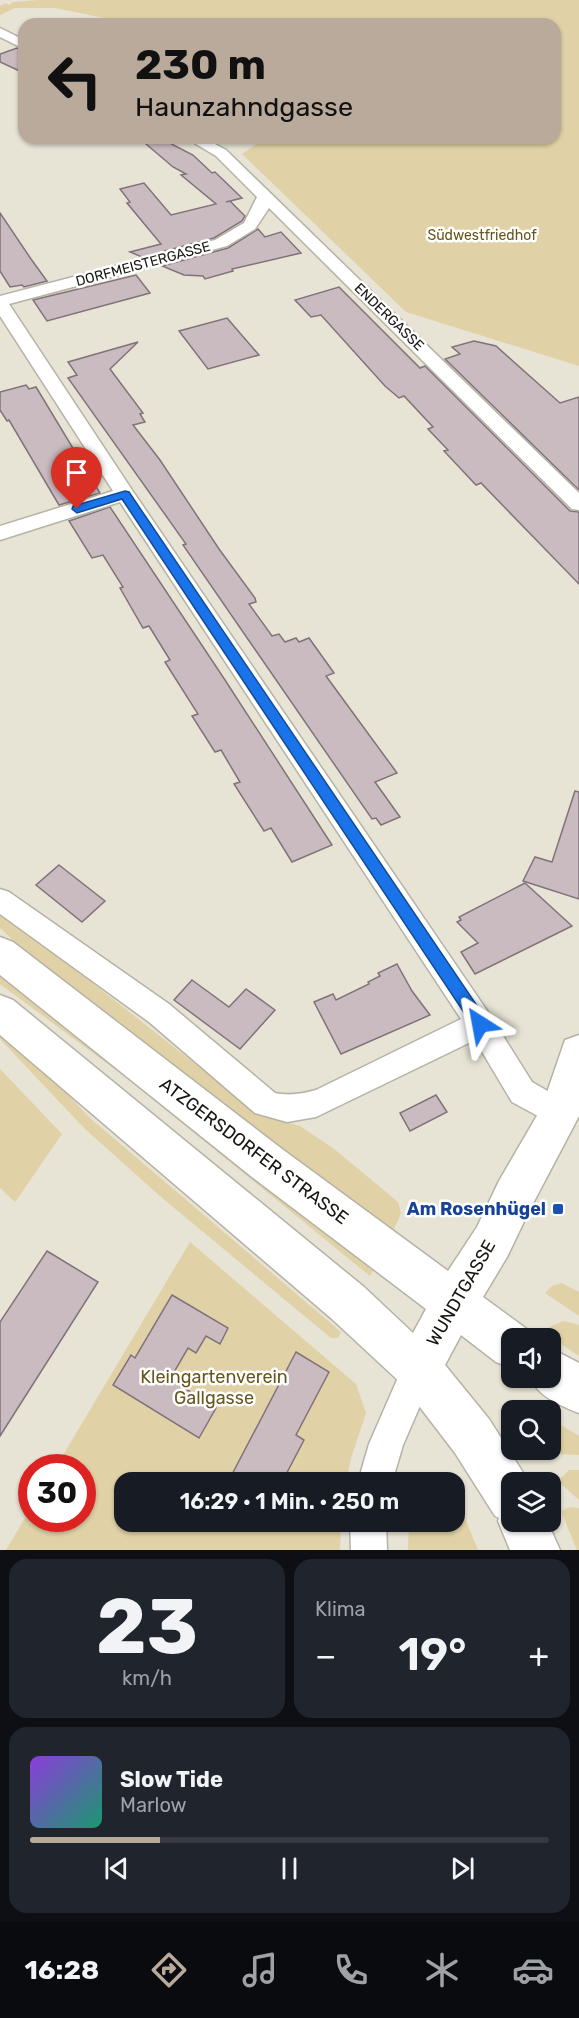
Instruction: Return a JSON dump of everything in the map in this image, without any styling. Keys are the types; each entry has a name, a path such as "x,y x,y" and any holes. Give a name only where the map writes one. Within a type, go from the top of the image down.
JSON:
{"main road":[{"name":"ATZGERSDORFER STRASSE","path":"0,953 267,1164 501,1338"},
{"path":"0,1012 348,1303 419,1369 472,1436 501,1482"},
{"name":"WUNDTGASSE","path":"419,1369 454,1302 492,1242 514,1196 560,1114 579,1053"},
{"path":"561,1378 579,1390"},
{"path":"527,1532 535,1550"}],"street":[{"path":"0,32 18,42"},
{"path":"0,46 18,44"},
{"name":"ENDERGASSE","path":"204,144 220,153 579,504"},
{"name":"DORFMEISTERGASSE","path":"0,302 221,243 240,233 258,218 265,197"},
{"path":"0,302 125,494 480,1024 522,1092 560,1114"},
{"path":"0,533 125,494"},
{"path":"0,900 159,1013 265,1103 274,1107 300,1109 323,1101 480,1024"},
{"path":"378,1472 386,1444 419,1369"},
{"path":"368,1532 369,1550"}],"green space":[{"name":"Südwestfriedhof","path":"39,0 579,0 579,366 406,312 242,154 256,144 561,144 561,18 104,18 55,8 15,8 0,15 0,6 13,2"},
{"path":"0,910 251,1108 264,1116 300,1126 333,1148 398,1202 401,1213 389,1241 30,956 0,928"},
{"path":"0,968 374,1269 370,1276 128,1079 0,984"},
{"path":"0,1023 90,1118 341,1332 338,1338 331,1338 161,1197 84,1128 0,1039"},
{"path":"0,1069 62,1134 15,1202 0,1188"},
{"name":"Kleingartenverein Gallgasse","path":"190,1242 356,1384 366,1413 348,1472 114,1472 114,1532 341,1532 340,1550 6,1550 18,1530 18,1532 96,1532 96,1454 64,1454"},
{"path":"562,1283 579,1292 579,1316 545,1293 552,1286"},
{"path":"564,1321 579,1325 579,1356 561,1344 561,1328 549,1328"},
{"path":"561,1425 579,1436 579,1455 561,1454"},
{"path":"569,1470 579,1470 579,1500 561,1484 561,1478"},
{"path":"570,1507 579,1508 579,1550 577,1550 561,1511"},
{"path":"465,1518 478,1550 408,1550 409,1532 465,1532"}],"building":[{"path":"18,48 18,70 0,62 0,54"},
{"path":"146,144 172,144 193,155 212,173 215,172 242,198 230,201 245,216 242,221 214,238 142,257 130,252 161,244 127,203 130,202 120,189 144,183 171,215 216,204 181,175 186,174 173,167"},
{"path":"0,213 47,281 24,287 22,285 10,287 0,271"},
{"path":"258,229 265,237 281,232 301,253 232,269 233,271 205,279 203,276 184,275 162,266 228,248"},
{"path":"136,275 150,293 47,321 33,300"},
{"path":"339,287 420,368 425,366 570,511 579,512 579,584 481,483 476,485 444,451 448,450 428,429 433,427 404,396 399,398 385,386 321,315 311,317 295,300"},
{"path":"227,318 259,355 208,369 179,331"},
{"path":"474,341 496,346 560,403 579,397 579,490 445,359 460,354 452,347"},
{"path":"138,342 110,369 143,413 140,414 145,422 133,425 160,460 219,549 255,598 256,602 249,604 272,636 279,634 285,642 296,638 299,642 309,638 334,673 326,676 397,773 375,782 400,817 381,825 376,818 372,819 183,545 186,544 68,378 77,375 68,362"},
{"path":"26,385 29,389 36,387 100,493 59,505 9,420 7,421 0,410 0,392"},
{"path":"110,507 332,845 292,862 271,828 264,831 234,784 240,782 221,750 215,752 192,716 198,714 165,662 170,660 149,626 143,628 120,588 123,587 103,555 92,558 69,521"},
{"path":"575,791 579,792 579,899 523,881 535,857 552,862"},
{"path":"59,865 105,901 82,922 36,885"},
{"path":"525,883 572,926 475,974 461,952 478,943 457,922 461,920 459,917"},
{"path":"397,964 412,991 430,1015 341,1054 314,1002 333,994 336,1000 369,984 368,982 380,976 378,973"},
{"path":"192,980 229,1007 246,989 275,1010 240,1049 174,1000"},
{"path":"436,1095 447,1112 410,1131 400,1113"},
{"path":"47,1251 98,1282 0,1436 0,1322"},
{"path":"172,1295 228,1328 220,1344 206,1336 196,1353 188,1348 170,1379 216,1408 199,1438 113,1385 131,1355 135,1358"},
{"path":"296,1352 329,1372 296,1435 304,1440 287,1472 233,1472"}],"place":[{"name":"Am Rosenhügel","path":"558,1209"}],"route":[{"path":"77,509 125,494 480,1024"}]}
